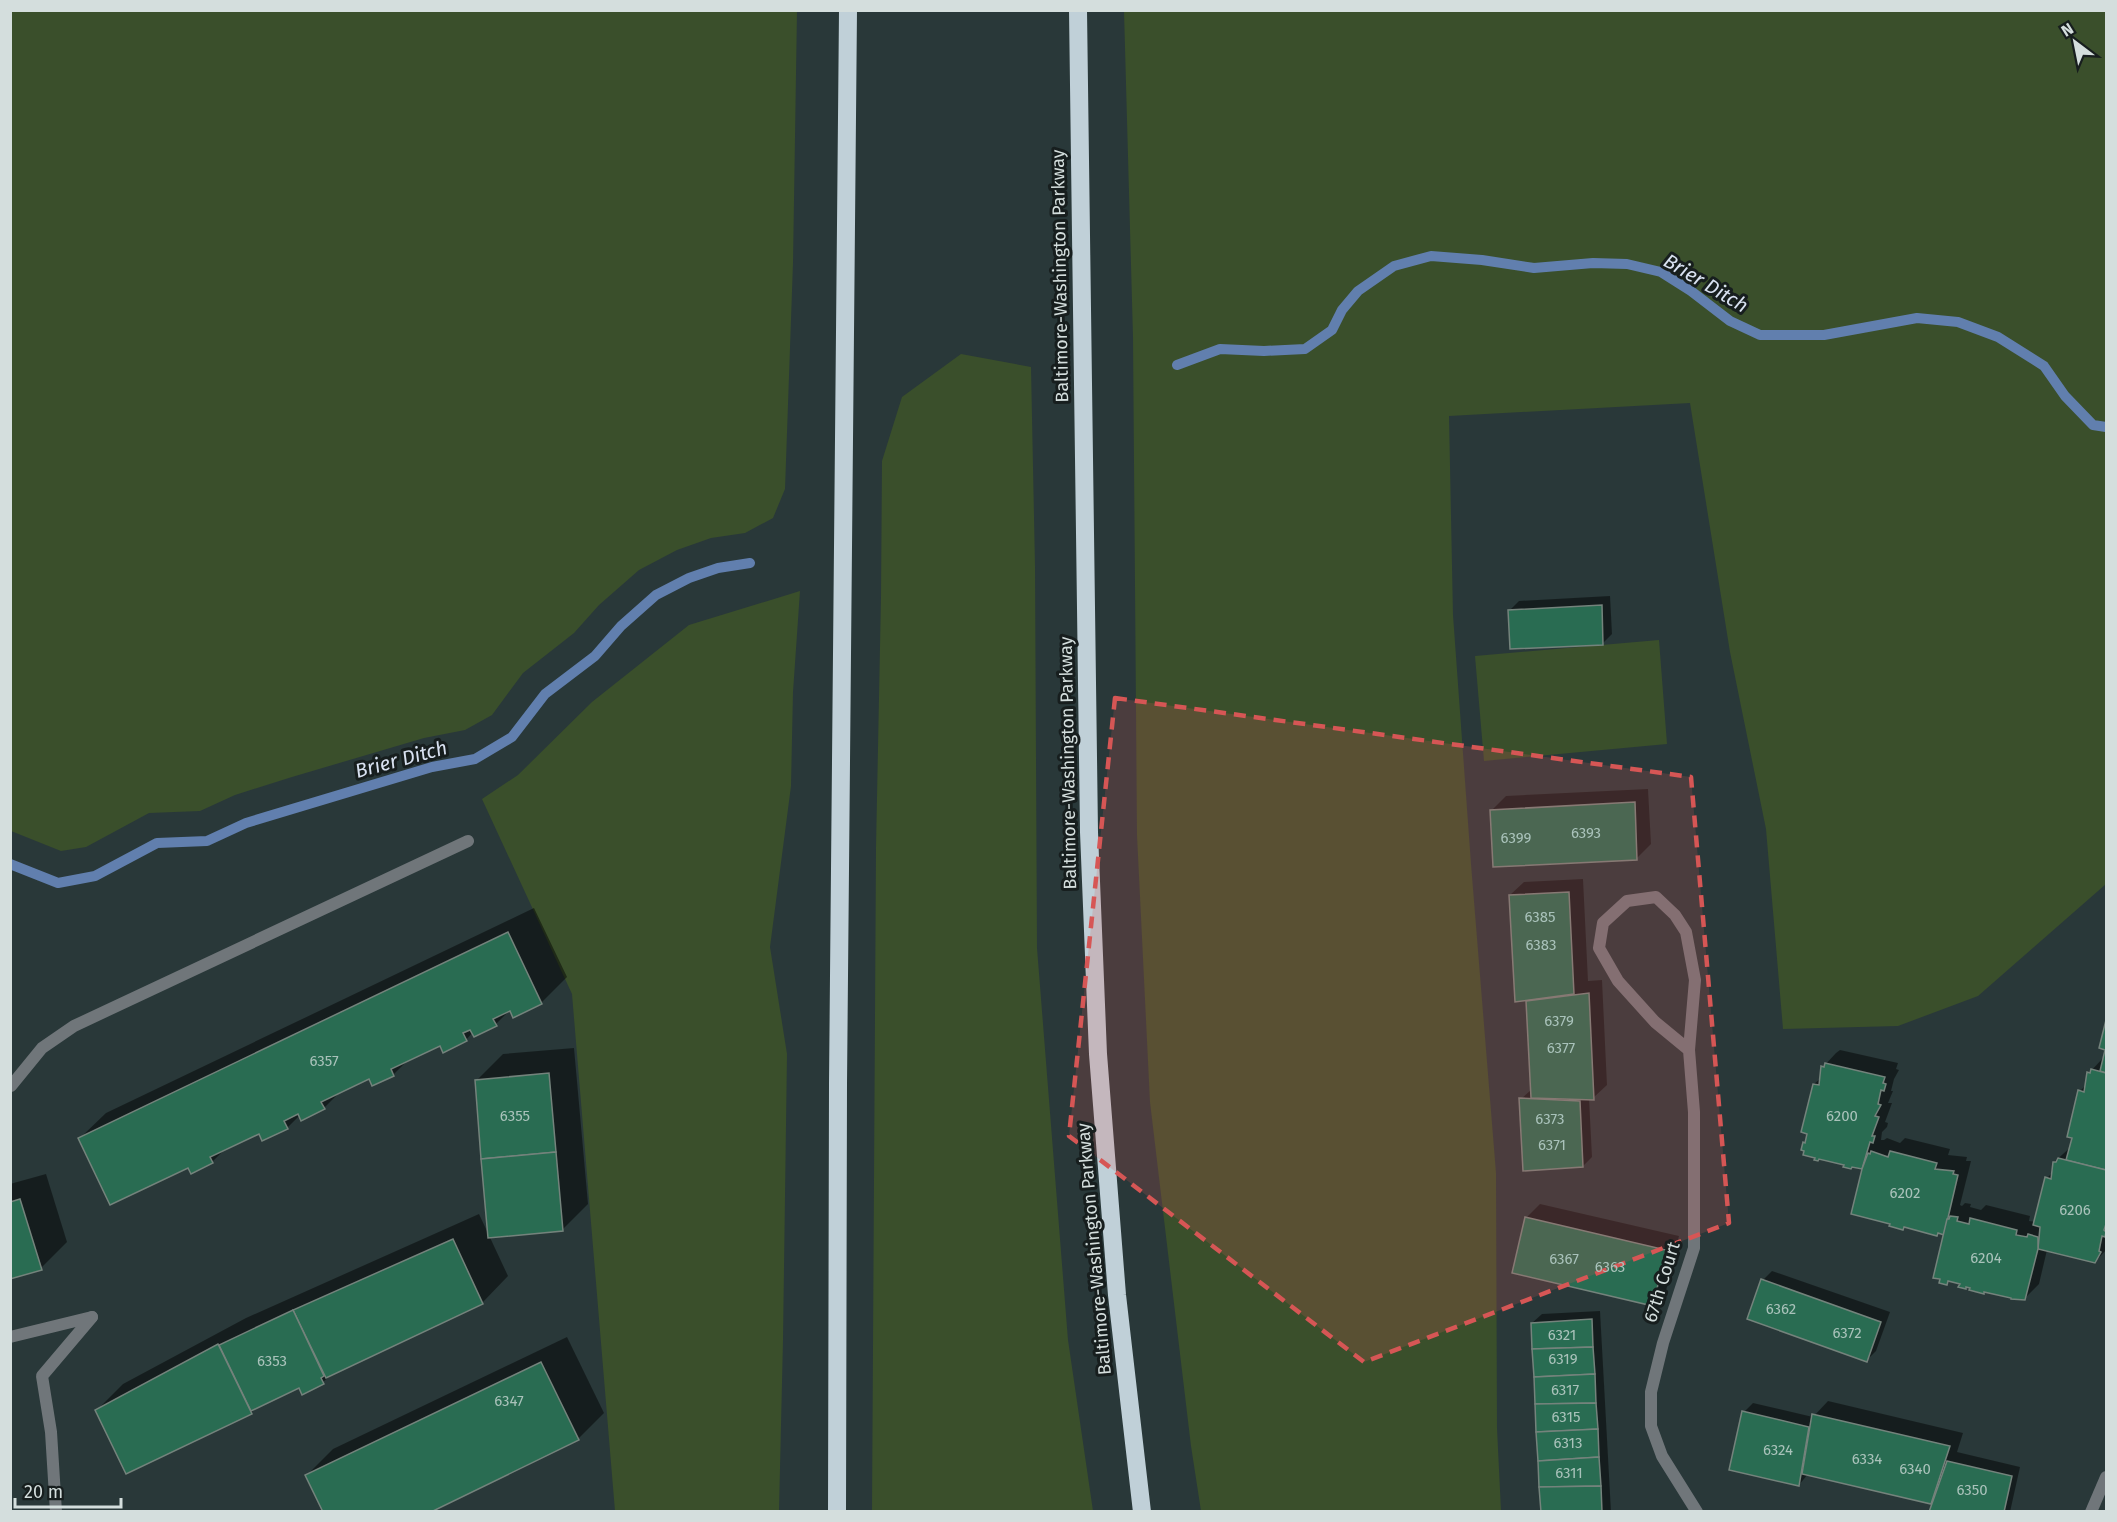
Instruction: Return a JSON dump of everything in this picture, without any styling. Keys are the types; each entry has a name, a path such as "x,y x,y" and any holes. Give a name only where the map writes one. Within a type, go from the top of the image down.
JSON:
{"highway":[{"path":"837,1512 838,1084 848,10"},
{"name":"Baltimore-Washington Parkway","path":"1078,10 1089,832 1098,1054 1117,1295 1142,1512"}],"street":[{"path":"11,1086 42,1048 74,1026 468,841"},
{"name":"67th Court","path":"1689,1050 1655,1022 1618,981 1599,948 1603,923 1627,901 1656,897 1676,915 1686,932 1695,981 1689,1050 1694,1112 1694,1248 1663,1342 1651,1392 1651,1426 1662,1456 1697,1512"},
{"path":"10,1337 92,1317 42,1376 51,1432 56,1512"},
{"path":"2091,1512 2106,1477"}],"highlighted area":[{"path":"1115,698 1691,777 1729,1223 1364,1362 1069,1136"}],"green space":[{"path":"10,11 797,11 793,263 785,489 773,518 745,533 711,538 677,550 639,570 599,605 574,633 523,673 492,715 465,730 424,738 292,777 235,795 200,811 149,813 86,847 61,851 11,831"},
{"path":"1124,11 2106,11 2106,884 1978,996 1898,1026 1783,1029 1766,829 1730,652 1690,403 1449,416 1453,615 1496,1173 1497,1428 1501,1511 1201,1511 1191,1446 1150,1102 1137,835 1133,337"},
{"path":"961,354 1031,367 1035,566 1037,948 1068,1340 1093,1511 872,1511 876,848 882,461 902,397"},
{"path":"800,591 793,692 791,786 770,947 787,1054 779,1511 615,1511 572,994 482,799 518,775 592,702 689,625"},
{"path":"1659,640 1667,744 1484,761 1475,656"}],"building":[{"path":"1602,605 1603,645 1510,649 1508,610"},
{"path":"1635,802 1637,860 1493,867 1490,810"},
{"path":"1569,892 1574,994 1515,1002 1509,895"},
{"path":"508,932 542,1004 513,1018 510,1011 493,1019 497,1026 474,1037 470,1030 463,1033 467,1041 443,1053 440,1046 391,1069 394,1076 372,1086 369,1079 321,1102 325,1109 301,1121 298,1114 284,1121 288,1129 262,1141 259,1134 210,1157 213,1163 191,1174 188,1168 110,1205 78,1138"},
{"path":"1589,993 1594,1100 1531,1098 1526,1001"},
{"path":"2106,1020 2106,1073 2100,1071 2105,1050 2099,1048"},
{"path":"1825,1063 1885,1077 1883,1083 1886,1084 1884,1091 1881,1090 1878,1104 1881,1105 1875,1116 1879,1117 1872,1136 1875,1136 1873,1143 1870,1142 1862,1169 1852,1167 1851,1169 1843,1167 1844,1165 1819,1159 1814,1160 1815,1158 1803,1155 1804,1151 1801,1150 1807,1134 1801,1132 1813,1084 1819,1085 1821,1066 1824,1067"},
{"path":"2091,1069 2106,1073 2106,1170 2066,1160 2072,1138 2067,1137 2078,1090 2084,1092 2087,1072 2090,1073"},
{"path":"549,1073 556,1152 481,1159 475,1080"},
{"path":"1519,1098 1580,1101 1583,1167 1523,1171"},
{"path":"1871,1151 1888,1157 1890,1151 1937,1163 1935,1169 1954,1171 1953,1174 1958,1175 1944,1235 1938,1233 1937,1236 1904,1227 1903,1230 1889,1226 1890,1224 1851,1214 1862,1169"},
{"path":"556,1152 563,1231 488,1238 481,1159"},
{"path":"2058,1158 2106,1170 2104,1230 2106,1232 2105,1237 2102,1236 2099,1251 2101,1252 2095,1263 2038,1249 2040,1227 2033,1225 2045,1177 2051,1179 2053,1162 2056,1162"},
{"path":"20,1199 42,1270 10,1279 10,1202"},
{"path":"1950,1216 1958,1217 1957,1221 1969,1224 1970,1218 2017,1230 2016,1235 2027,1237 2028,1234 2038,1237 2038,1249 2025,1300 1984,1292 1984,1294 1969,1290 1970,1288 1958,1287 1960,1284 1948,1281 1947,1285 1939,1283 1940,1279 1933,1278 1947,1219"},
{"path":"1525,1217 1666,1250 1653,1306 1512,1273"},
{"path":"453,1239 483,1304 326,1378 293,1310"},
{"path":"1761,1279 1881,1322 1867,1362 1747,1319"},
{"path":"293,1310 324,1376 321,1378 324,1384 302,1395 299,1388 251,1411 219,1345"},
{"path":"1592,1319 1593,1347 1532,1349 1531,1323"},
{"path":"218,1344 252,1414 126,1474 95,1410"},
{"path":"1593,1347 1595,1374 1534,1377 1532,1349"},
{"path":"541,1362 579,1440 431,1512 323,1512 305,1475"},
{"path":"1595,1374 1596,1403 1535,1404 1534,1377"},
{"path":"1596,1403 1598,1429 1536,1432 1535,1404"},
{"path":"1742,1411 1809,1427 1799,1486 1729,1470"},
{"path":"1812,1414 1950,1446 1931,1504 1802,1474"},
{"path":"1598,1429 1599,1457 1538,1461 1536,1432"},
{"path":"1599,1457 1601,1486 1539,1487 1538,1461"},
{"path":"1947,1461 2012,1476 2004,1512 1929,1512"},
{"path":"1601,1486 1602,1512 1541,1512 1539,1487"}],"waterway":[{"name":"Brier Ditch","path":"1177,365 1220,349 1264,351 1305,349 1332,330 1342,310 1358,291 1394,266 1431,256 1482,260 1534,268 1593,263 1627,264 1661,272 1691,291 1730,321 1760,335 1824,335 1917,318 1958,322 1998,337 2044,366 2065,396 2093,425 2106,427"},
{"name":"Brier Ditch","path":"10,864 58,883 95,876 157,843 207,841 246,823 432,767 475,759 512,737 545,694 595,656 621,626 656,595 689,578 718,568 750,563"}]}
